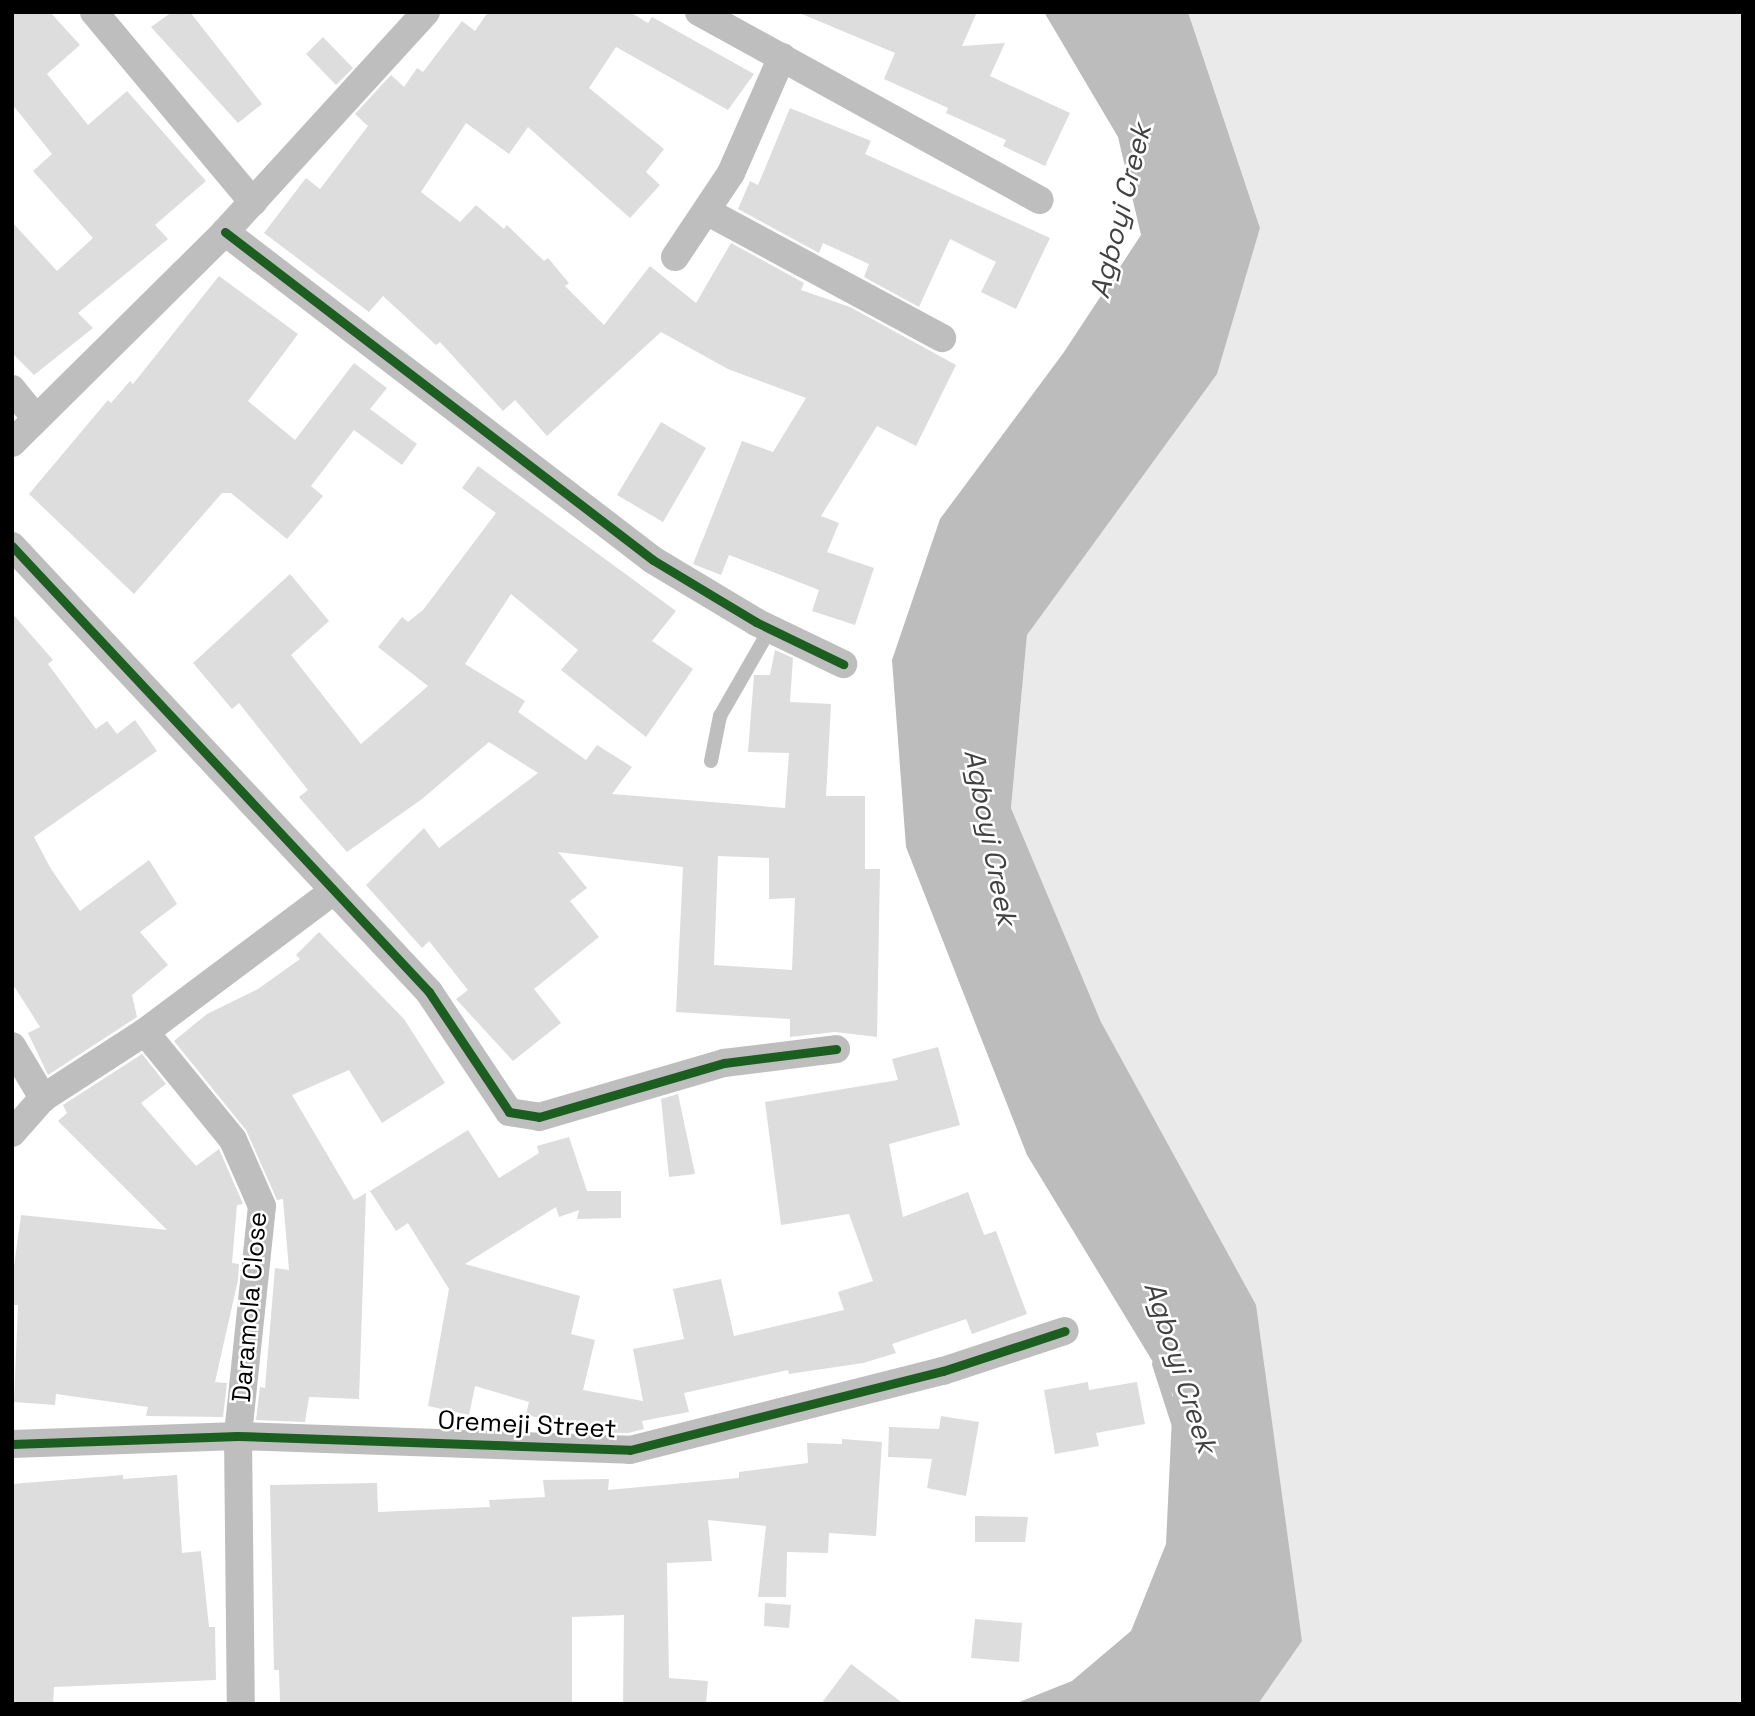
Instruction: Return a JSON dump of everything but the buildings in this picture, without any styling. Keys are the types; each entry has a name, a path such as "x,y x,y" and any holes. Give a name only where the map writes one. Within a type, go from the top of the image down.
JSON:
{"street":[{"path":"94,12 253,202"},
{"path":"12,443 225,232 426,12"},
{"path":"699,12 1040,200"},
{"path":"675,257 708,212 782,57"},
{"path":"708,212 942,338"},
{"path":"225,232 642,553 770,629 843,664"},
{"path":"12,388 36,419"},
{"path":"12,546 332,892 429,992 497,1099 523,1118 724,1063 836,1049"},
{"path":"12,1133 44,1098 145,1032 332,892"},
{"name":"Daramola Close","path":"145,1032 233,1140 262,1206 237,1436 241,1704"},
{"path":"12,1046 44,1098"},
{"name":"Oremeji Street","path":"12,1444 237,1436 630,1450 943,1371 1065,1331"}],"lane":[{"path":"711,761 720,716 770,629"}],"shaded area":[{"path":"1188,12 1743,12 1743,1704 1258,1704 1302,1641 1101,1022 1011,808 1027,635 1216,374 1260,228"}],"water":[{"path":"1044,12 1188,12 1260,228 1217,374 1027,635 1011,808 1101,1022 1256,1305 1302,1641 1258,1704 1014,1704 1072,1681 1131,1631 1166,1544 1173,1395 1027,1155 906,847 892,660 940,519 1064,352 1141,235 1118,137"}],"waterway":[{"name":"Agboyi Creek","path":"1157,1364 1176,1423"}],"cycle path":[{"path":"225,232 653,560 756,622 843,664"},
{"path":"12,546 429,992 509,1112 539,1117 724,1063 836,1049"},
{"path":"12,1444 238,1436 630,1450 943,1371 1065,1331"}]}
